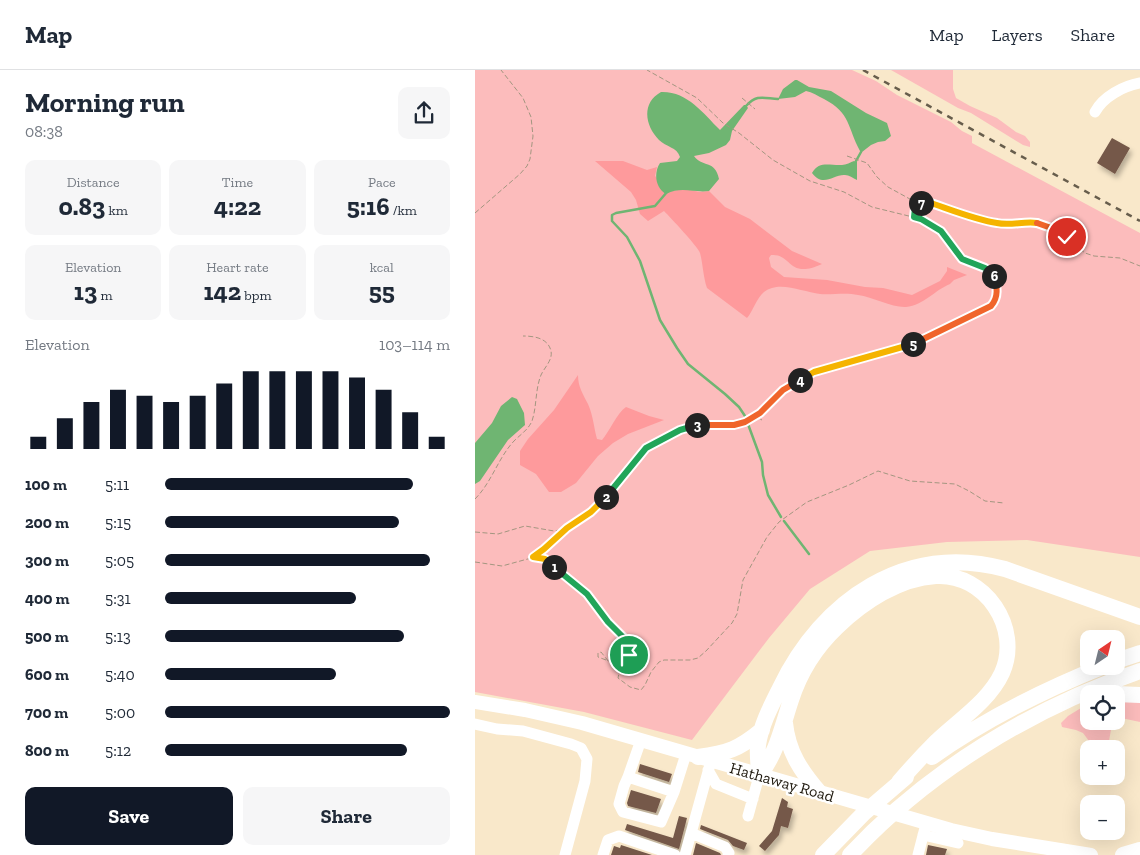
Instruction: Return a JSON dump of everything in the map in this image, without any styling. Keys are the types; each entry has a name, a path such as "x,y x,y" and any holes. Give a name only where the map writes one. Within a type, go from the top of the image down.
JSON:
{"highway":[{"path":"759,776 758,747 762,730 788,671 800,651 814,633 852,597 885,578 907,570 945,562 971,562 994,566 1140,617"},
{"path":"759,776 774,754 799,680 818,648 836,627 872,598 905,583 929,577 945,576 968,583 978,589 993,603 1003,620 1007,637 1007,649 1002,673 982,701 928,750 895,786"},
{"path":"1125,659 1140,653"},
{"path":"1107,685 1140,671"},
{"path":"823,855 851,826 895,786 936,754 1035,697 1084,675"},
{"path":"1125,694 1140,695"},
{"path":"850,855 872,832 942,773 977,750 1080,697"},
{"path":"785,721 787,740 795,760 819,792"},
{"path":"701,761 733,750 748,742 762,730"},
{"path":"1123,855 1140,850"}],"main road":[{"name":"Hathaway Road","path":"475,702 553,716 641,740 701,761 819,792 924,829 959,838 1031,850 1091,855"}],"lane":[{"path":"1095,112 1100,104 1121,90 1140,84"},
{"path":"475,724 497,729 523,731 581,748 587,759 585,781 565,855"},
{"path":"641,740 619,804 623,812 661,822 674,792 701,761"},
{"path":"701,761 715,784 753,799"},
{"path":"685,855 691,833 701,761"},
{"path":"748,816 759,776"},
{"path":"628,777 674,792"},
{"path":"918,855 924,829"},
{"path":"691,833 725,847 729,853 728,855"},
{"path":"603,855 608,840 619,836 675,855"},
{"path":"955,855 959,838"}],"path":[{"path":"475,213 520,174 530,159 533,136 531,117 523,98 501,70"},
{"path":"475,562 502,566 533,557 567,528 585,517 599,505 641,453 653,444 680,430 698,425 734,425 745,422 760,413 783,390 809,374 904,348 986,309 994,303 997,294 997,284 991,272 962,259 941,231 921,219 872,206 844,192 810,180 773,160 734,129 723,123 697,98 647,70"},
{"path":"742,98 755,109"},
{"path":"847,156 867,163 877,177 888,187 919,204"},
{"path":"914,217 914,210 919,204 928,202 998,224 1013,225 1031,222 1060,232 1085,253 1094,256 1120,258 1140,266"},
{"path":"475,499 486,486 508,449 529,427 533,415 538,383 544,368 551,358 551,350 547,342 537,337 523,336"},
{"path":"751,419 758,418 763,420"},
{"path":"533,557 545,559 583,591 608,622 626,640 629,646 629,655 620,668 619,680 634,689 641,690 659,662 664,660 690,660 702,655 735,619 743,580 767,537 779,522 807,502 849,485 873,472 880,471 910,481 955,484 985,501 1004,503"},
{"path":"475,532 498,534 525,526 557,531 567,528"},
{"path":"606,660 620,668"}],"shaded area":[{"path":"475,70 852,70 951,122 972,136 972,143 1140,233 1140,557 1027,540 947,542 870,551 810,589 769,638 692,740 584,712 475,692"},
{"path":"891,70 953,70 953,89 956,98 997,118 1016,132 1025,136 1030,142 1030,147 1023,145 971,113 958,108"},
{"path":"795,80 809,87 831,91 866,113 887,123 891,136 885,141 871,145 862,152 860,151 844,115 833,104 806,91 795,97 778,99 783,89"},
{"path":"661,92 679,95 687,99 701,110 720,130 744,105 748,108 732,131 730,140 726,145 709,153 694,156 697,160 711,166 717,173 719,179 709,191 677,190 666,194 658,184 656,176 660,163 677,161 680,157 674,149 659,140 648,122 647,115 650,102"},
{"path":"595,161 623,161 647,170 657,167 655,176 671,191 685,189 700,192 709,191 725,207 750,219 792,251 822,264 811,268 796,268 778,255 771,255 769,258 771,267 784,277 827,280 865,287 883,288 912,295 940,281 947,271 947,267 967,275 954,280 924,300 906,307 895,306 853,294 820,294 777,287 761,295 747,318 707,288 700,253 667,214 664,211 648,221 640,214 636,200 631,192"},
{"path":"854,161 857,162 857,180 841,175 820,180 812,173 818,166 825,164 844,165"},
{"path":"578,375 580,387 591,413 597,439 602,440 619,414 626,407 664,420 628,434 613,443 598,456 576,483 561,492 549,492 536,474 520,465 520,451 528,439 554,410"},
{"path":"512,397 517,399 524,413 525,425 508,440 480,481 475,484 475,443 492,423 501,406"},
{"path":"1125,699 1140,700 1140,722 1126,719"},
{"path":"1080,709 1080,730 1111,730 1109,740 1088,740 1083,733 1062,727 1061,723"}],"building":[{"path":"1112,138 1130,148 1115,174 1097,163"},
{"path":"640,764 672,774 669,782 638,772"},
{"path":"631,790 661,799 656,813 628,806 627,803"},
{"path":"782,798 788,802 787,807 793,809 788,828 781,826 779,835 765,851 759,846 772,831"},
{"path":"679,816 687,818 679,849 625,830 627,824 673,838"},
{"path":"701,825 747,843 744,850 733,846 728,840 700,829"},
{"path":"696,843 720,853 721,855 693,855"},
{"path":"621,845 652,855 611,855 614,846 620,848"},
{"path":"928,845 947,849 945,855 926,855"}],"waterway":[{"path":"746,106 757,98 778,99"},
{"path":"856,161 861,152"},
{"path":"667,192 655,206 616,213 612,215 612,221 627,237 640,261 660,320 677,348 688,364 725,394 739,407 745,416 762,462 768,495 781,517"},
{"path":"784,521 809,554"}],"railway":[{"path":"863,70 1140,221"}],"route":[{"path":"629,655 630,649 626,640 608,622 587,594 545,559 533,557 567,528 585,517 599,505 646,448 680,430 698,425 734,425 750,420 760,413 783,390 809,374 904,348 933,336 991,306 997,294 997,284 994,276 985,268 962,259 941,231 914,217 914,210 919,204 928,202 998,224 1013,225 1031,222 1054,229 1067,237"}]}
